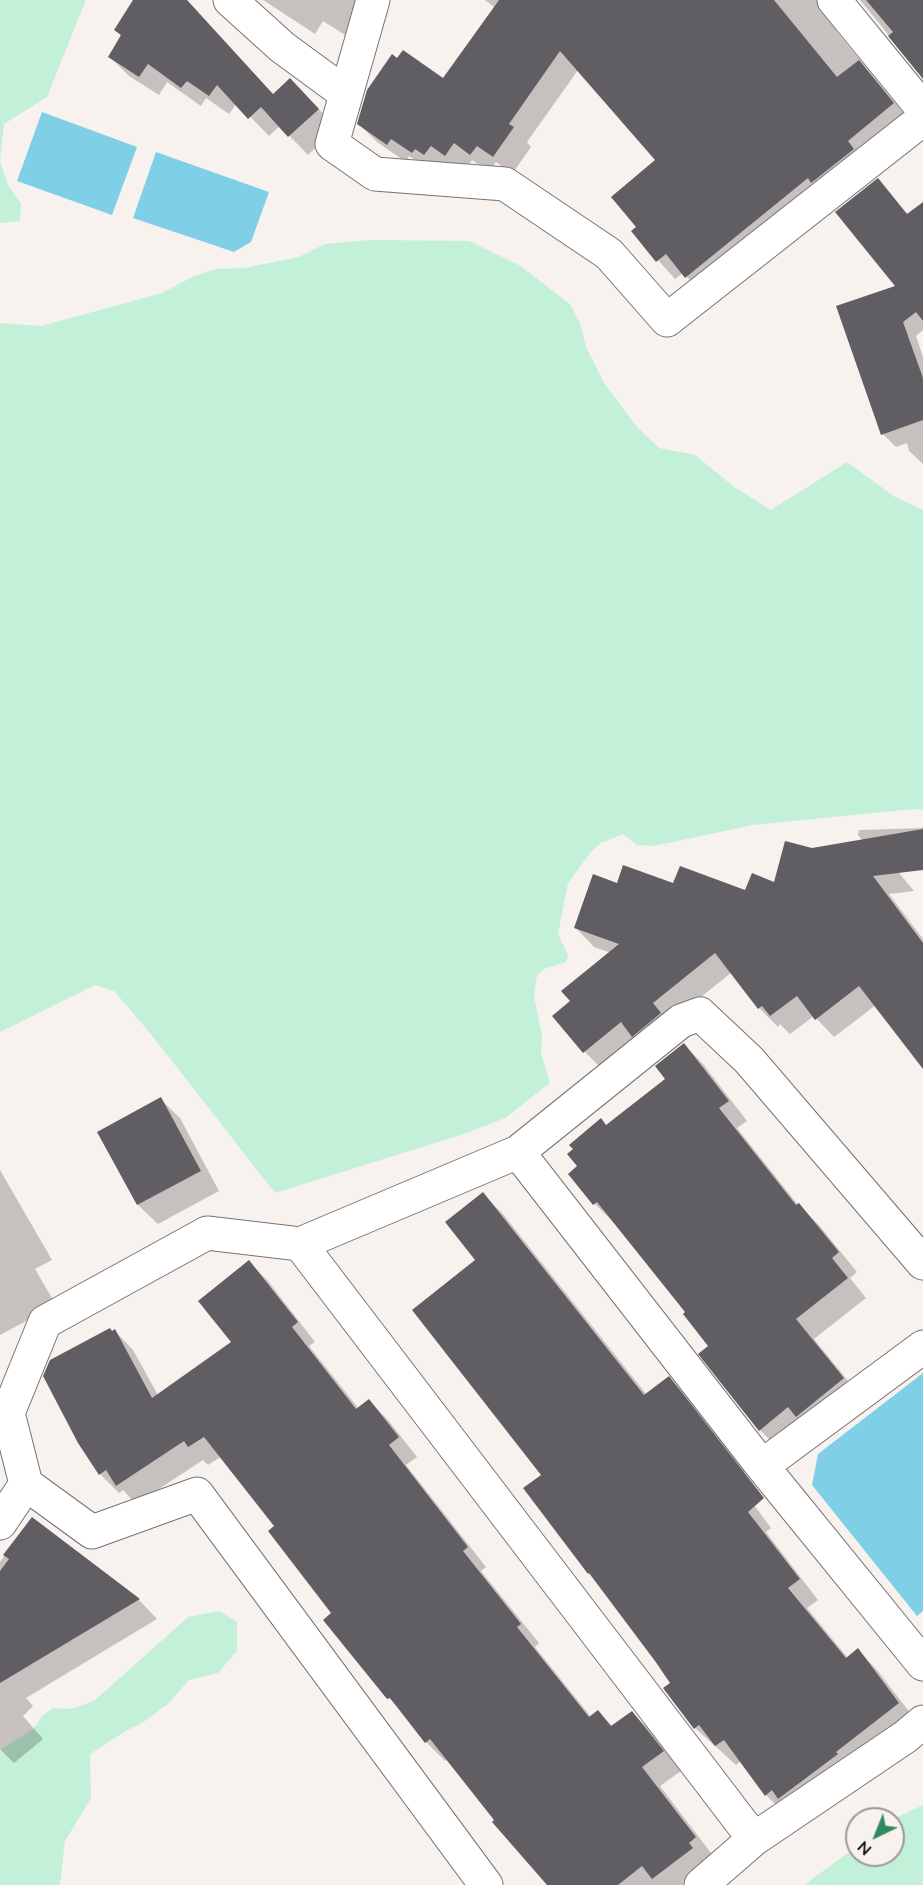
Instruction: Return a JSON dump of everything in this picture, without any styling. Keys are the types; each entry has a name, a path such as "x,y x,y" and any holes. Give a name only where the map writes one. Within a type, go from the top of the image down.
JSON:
{"street":[{"path":"230,0 282,47 346,94"},
{"path":"373,0 332,144 375,174 505,184 609,254 667,320 923,119"},
{"path":"834,0 923,110"},
{"path":"486,1885 197,1494 92,1532 26,1484 8,1413 45,1322 207,1233 300,1244 518,1152 681,1021 700,1014 749,1060 923,1263"},
{"path":"518,1152 762,1466 923,1664"},
{"path":"300,1244 754,1839"},
{"path":"762,1466 923,1347"},
{"path":"0,1523 26,1484"},
{"path":"701,1885 754,1839 905,1737 923,1722"}],"green space":[{"path":"0,0 86,0 47,97 4,124 0,161"},
{"path":"0,161 7,183 21,204 20,221 0,223"},
{"path":"368,240 469,241 519,265 570,304 580,323 586,347 604,383 637,427 659,448 695,455 733,486 771,510 847,462 895,497 923,510 923,810 913,809 753,825 654,846 637,845 623,834 601,843 591,852 568,883 558,934 568,955 566,962 546,968 537,975 534,996 542,1035 541,1053 550,1083 505,1118 467,1133 275,1193 150,1033 114,991 95,985 0,1032 0,323 41,326 162,293 194,276 216,269 244,268 299,257 325,244"},
{"path":"219,1611 237,1622 237,1651 218,1673 189,1680 168,1704 145,1721 90,1754 91,1798 65,1841 60,1885 0,1885 0,1750 33,1729 42,1716 53,1708 71,1709 94,1701 188,1617"},
{"path":"923,1805 923,1885 804,1885 845,1855 845,1867 905,1867 905,1813"}],"water":[{"path":"42,112 137,147 112,215 17,181"},
{"path":"156,152 269,192 251,242 234,252 133,218"},
{"path":"923,1373 923,1611 917,1616 812,1485 818,1454"}],"building":[{"path":"133,0 187,0 273,94 290,78 319,109 288,137 261,107 248,119 217,85 209,96 187,81 181,88 148,64 139,77 108,57 121,35 114,30"},
{"path":"499,0 774,0 837,77 859,60 894,103 848,141 854,149 811,183 808,178 685,278 666,254 656,262 631,231 636,227 611,197 655,160 560,51 509,124 514,127 493,157 477,146 470,155 454,143 445,156 431,146 424,155 415,149 412,153 391,139 387,145 357,124 367,90 392,54 397,58 403,50 443,78"},
{"path":"866,0 923,0 923,79 888,36 893,32"},
{"path":"878,178 907,214 923,202 923,321 916,312 903,322 923,378 923,420 881,435 836,306 895,286 835,212"},
{"path":"923,829 923,870 873,876 923,943 923,1069 859,986 815,1020 797,996 770,1016 762,1006 758,1009 715,953 653,1003 661,1013 632,1037 621,1022 583,1053 552,1016 570,1001 561,991 619,944 574,928 593,874 617,883 623,865 673,883 680,866 745,890 752,873 774,882 785,841 812,848"},
{"path":"684,1043 729,1101 719,1108 796,1205 799,1203 839,1252 832,1258 848,1278 796,1319 844,1378 796,1417 788,1407 759,1431 698,1354 708,1346 683,1314 685,1312 597,1202 593,1205 568,1174 577,1166 567,1154 573,1149 569,1145 601,1118 606,1125 665,1079 655,1066"},
{"path":"161,1097 201,1171 137,1205 97,1132"},
{"path":"483,1192 644,1395 669,1376 764,1498 748,1512 800,1579 788,1588 846,1658 858,1648 899,1703 836,1752 838,1754 778,1799 772,1790 765,1796 724,1740 715,1746 699,1725 694,1729 663,1688 670,1683 655,1661 523,1488 541,1475 412,1310 475,1260 445,1222"},
{"path":"249,1260 298,1322 292,1327 356,1409 369,1399 399,1437 389,1445 468,1547 463,1551 521,1624 517,1627 589,1717 598,1710 611,1726 632,1711 664,1751 642,1767 696,1837 689,1843 693,1848 652,1879 642,1866 618,1885 547,1885 492,1822 494,1820 430,1739 425,1743 323,1620 331,1613 268,1531 274,1526 204,1437 188,1447 184,1441 116,1486 106,1470 99,1475 78,1443 43,1376 50,1360 110,1328 112,1331 115,1329 152,1398 231,1342 198,1301"},
{"path":"32,1517 140,1599 0,1683 0,1571 9,1559 3,1555"}]}
